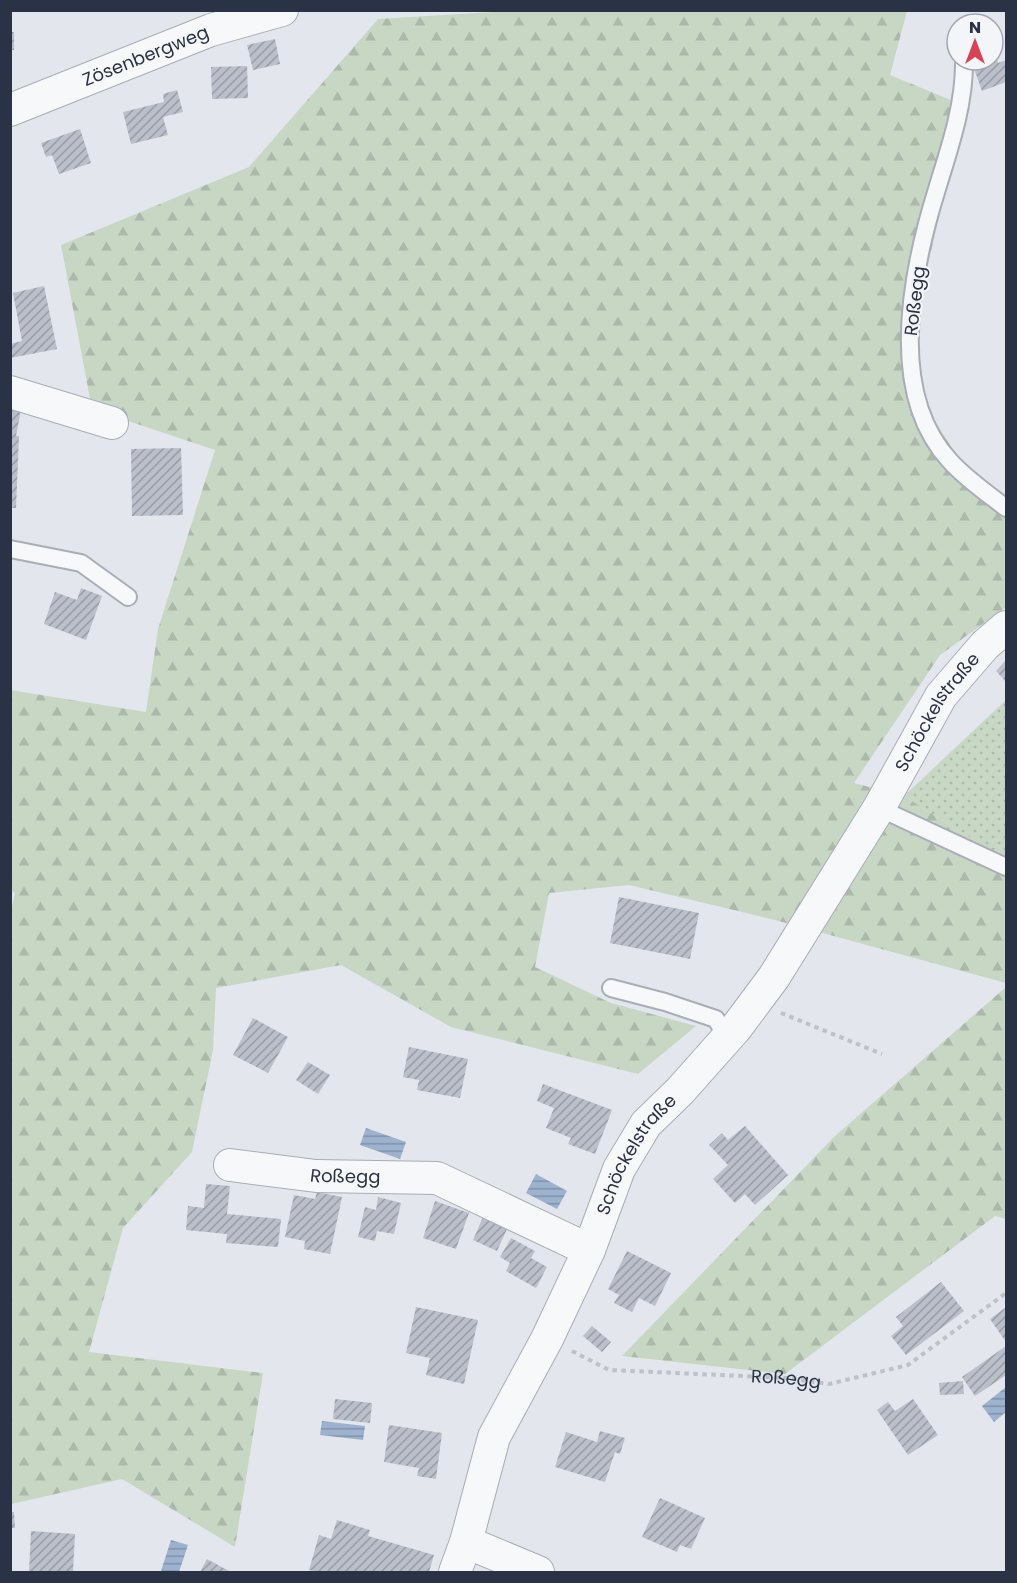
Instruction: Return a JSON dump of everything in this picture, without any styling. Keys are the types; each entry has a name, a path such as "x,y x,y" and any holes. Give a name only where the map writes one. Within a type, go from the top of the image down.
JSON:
{"street":[{"name":"Zösenbergweg","path":"10,110 211,30 282,10"},
{"path":"10,392 112,423"},
{"name":"Schöckelstraße","path":"454,1572 466,1542 494,1437 547,1339 589,1250 620,1168 646,1124 680,1091 727,1038 774,977 879,808 940,696 985,645 1006,627"},
{"name":"Roßegg","path":"230,1165 316,1176 437,1178 589,1250"},
{"path":"466,1542 538,1572"}],"lane":[{"name":"Roßegg","path":"963,72 960,103 949,153 922,241 914,298 910,358 913,381 922,412 939,445 949,460 1006,508"},
{"path":"10,549 81,563 128,597"},
{"path":"879,808 1006,867"},
{"path":"611,988 716,1018 727,1038"}],"path":[{"path":"755,1002 882,1054"},
{"name":"Roßegg","path":"547,1339 609,1370 787,1378 829,1383 908,1365 1006,1293"}],"green space":[{"path":"526,10 907,11 890,75 970,108 948,179 923,285 917,366 927,409 961,462 1006,500 1006,607 940,655 854,783 904,796 985,847 1006,855 1006,983 775,920 629,885 549,893 535,967 611,1003 696,1026 638,1074 451,1027 341,965 216,988 213,1050 192,1152 123,1228 89,1352 263,1373 235,1547 122,1479 11,1504 10,915 15,893 10,890 10,690 146,712 158,629 215,450 92,409 61,245 249,167 378,19"},
{"path":"1006,700 1006,855 985,847 904,796"},
{"path":"1006,987 1006,1219 995,1216 785,1374 622,1356 834,1137"}],"water":[{"path":"366,1128 406,1142 400,1159 360,1145"},
{"path":"536,1174 567,1191 557,1209 526,1193"},
{"path":"1006,1387 1006,1412 994,1422 982,1406"},
{"path":"322,1421 365,1426 363,1440 320,1435"},
{"path":"171,1540 188,1545 179,1572 161,1571"}],"building":[{"path":"10,32 14,32 14,50 10,50"},
{"path":"275,39 280,64 253,70 247,45"},
{"path":"1006,60 1006,82 982,91 975,72 1005,72"},
{"path":"247,66 248,98 212,99 211,67"},
{"path":"177,90 183,112 163,117 168,135 131,144 123,112 164,102 163,94"},
{"path":"80,129 91,163 59,174 52,155 46,157 41,143"},
{"path":"44,286 57,349 10,358 10,344 22,341 13,293"},
{"path":"10,402 22,405 16,436 19,436 16,508 10,508"},
{"path":"181,448 183,515 132,516 131,449"},
{"path":"81,588 102,596 86,640 44,624 55,592 77,600"},
{"path":"1006,660 1006,682 996,671"},
{"path":"619,897 699,913 690,959 610,943"},
{"path":"253,1018 288,1037 268,1073 233,1055"},
{"path":"409,1047 468,1059 460,1098 417,1090 419,1080 403,1077"},
{"path":"308,1062 330,1075 318,1094 296,1080"},
{"path":"543,1084 612,1110 595,1154 568,1144 571,1138 546,1128 554,1108 537,1101"},
{"path":"745,1126 788,1175 755,1205 745,1194 735,1203 713,1179 728,1165 709,1145 722,1133 728,1140"},
{"path":"206,1184 230,1186 227,1214 281,1219 278,1247 226,1243 227,1234 186,1230 188,1206 204,1208"},
{"path":"317,1192 342,1197 330,1254 304,1249 305,1241 285,1237 294,1195 315,1199"},
{"path":"378,1197 401,1203 394,1234 377,1231 375,1241 358,1237 365,1207 376,1210"},
{"path":"435,1201 469,1213 456,1249 423,1238"},
{"path":"483,1217 508,1227 497,1251 473,1240"},
{"path":"511,1238 535,1251 531,1258 547,1267 536,1288 506,1271 510,1263 500,1257"},
{"path":"627,1251 671,1273 655,1306 639,1298 632,1312 614,1303 619,1295 608,1289"},
{"path":"941,1282 964,1311 906,1355 891,1336 903,1326 896,1317"},
{"path":"416,1307 478,1320 464,1384 426,1375 430,1358 406,1353"},
{"path":"1005,1308 1006,1310 1006,1342 990,1319"},
{"path":"592,1326 611,1342 602,1352 583,1336"},
{"path":"1006,1346 1006,1375 975,1396 962,1377"},
{"path":"963,1381 964,1394 940,1395 939,1383"},
{"path":"335,1399 372,1403 370,1423 333,1419"},
{"path":"913,1399 938,1435 908,1455 877,1410 888,1402 895,1411"},
{"path":"389,1425 442,1433 436,1479 417,1476 419,1468 384,1462"},
{"path":"600,1431 625,1438 620,1454 615,1452 605,1482 555,1467 566,1432 597,1442"},
{"path":"660,1498 705,1518 691,1549 680,1545 677,1552 642,1537"},
{"path":"10,1512 14,1512 15,1528 10,1528"},
{"path":"337,1520 370,1530 368,1536 434,1555 429,1572 318,1572 309,1570 319,1535 331,1539"},
{"path":"31,1531 75,1534 73,1572 29,1572"},
{"path":"207,1559 229,1571 200,1572"}]}
